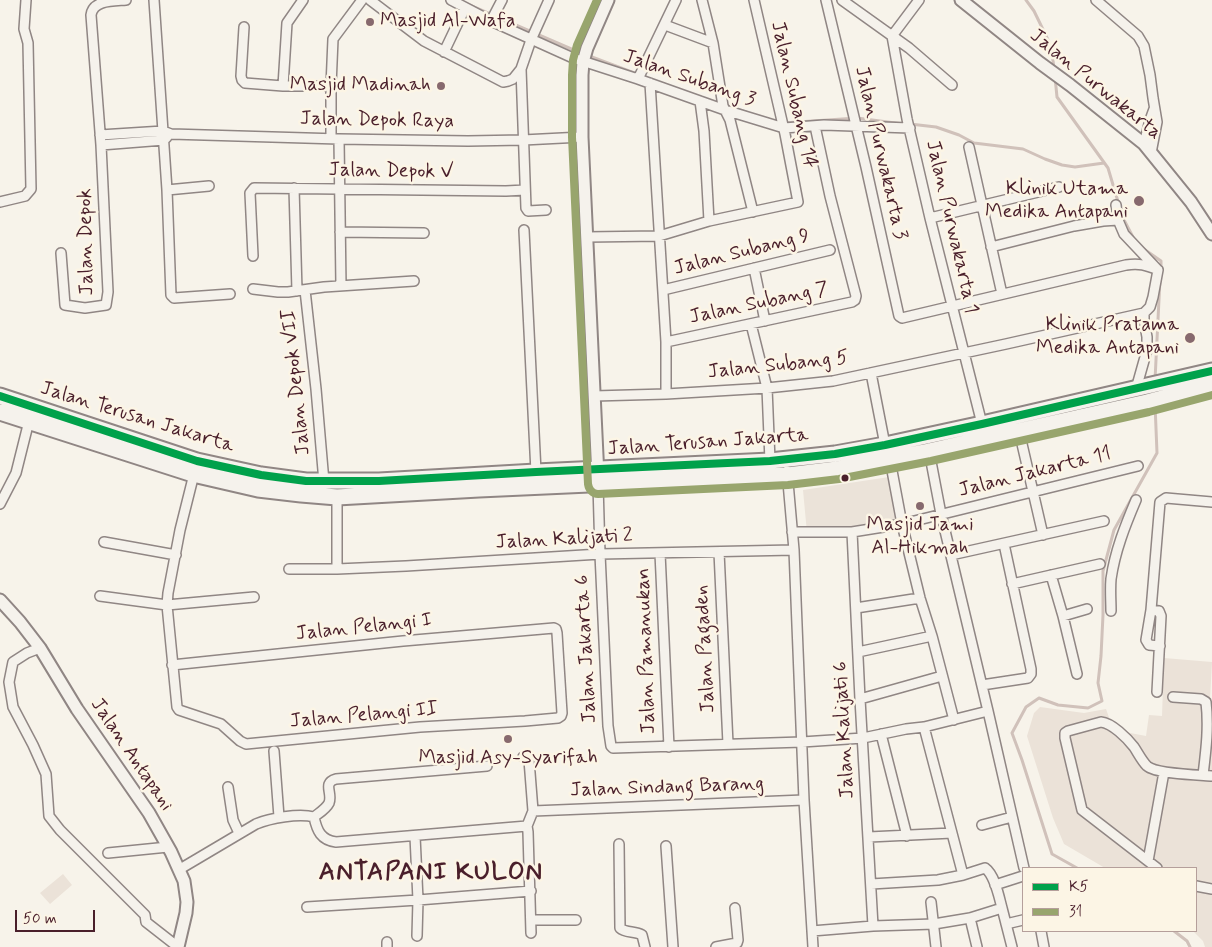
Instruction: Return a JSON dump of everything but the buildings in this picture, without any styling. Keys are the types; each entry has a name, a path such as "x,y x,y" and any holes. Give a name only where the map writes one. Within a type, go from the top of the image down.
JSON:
{"main road":[{"name":"Jalan Terusan Jakarta","path":"1171,388 1212,371"},
{"name":"Jalan Terusan Jakarta","path":"887,452 982,424 1143,392 1212,385"},
{"name":"Jalan Terusan Jakarta","path":"0,396 195,468 258,489 337,497 598,477 781,466 835,454 929,451 1019,431 1143,392"},
{"name":"Jalan Terusan Jakarta","path":"0,412 195,468 306,481 324,477 379,481 536,472 598,477 781,466"}],"street":[{"path":"0,202 25,196 31,184 28,43 24,29 26,0"},
{"name":"Jalan Depok","path":"61,253 65,305 84,308 106,304 108,292 101,145 91,15 92,10 98,3 126,0"},
{"path":"154,0 166,135 172,296 174,298 230,294"},
{"path":"283,86 287,23 303,0"},
{"path":"341,286 339,189 331,86 333,39 362,0"},
{"path":"370,0 424,41 503,82 513,79 521,69 533,35 549,0"},
{"name":"Jalan Subang 3","path":"451,0 465,8 496,11 533,35 640,77 650,83 700,101 723,105 782,124"},
{"path":"598,477 582,137 582,75 585,56 608,0"},
{"path":"640,77 676,0"},
{"path":"587,237 659,236 709,221 753,212 730,120 723,105 702,0"},
{"name":"Jalan Subang 14","path":"753,212 798,202 754,0"},
{"name":"Jalan Purwakarta 3","path":"826,0 866,167 898,315 902,318 952,307"},
{"path":"842,0 909,48 952,85"},
{"path":"892,36 919,0"},
{"name":"Jalan Purwakarta","path":"961,0 1144,144 1191,202 1212,234"},
{"path":"1096,0 1138,36 1144,46 1157,122 1151,153"},
{"path":"444,52 465,8"},
{"path":"665,25 712,43"},
{"path":"244,26 241,76 243,82 283,86 331,86"},
{"name":"Jalan Purwakarta 1","path":"892,36 930,218 982,424"},
{"path":"521,69 527,210 546,210"},
{"path":"650,83 666,342 666,394"},
{"path":"700,101 704,131 709,221"},
{"path":"1144,144 1154,109"},
{"path":"782,124 815,126 854,121 909,124"},
{"name":"Jalan Subang 7","path":"666,342 855,300 856,296 830,196 815,126"},
{"path":"100,135 166,135"},
{"path":"101,145 166,135"},
{"name":"Jalan Depok Raya","path":"166,135 335,139 523,140 582,137"},
{"path":"969,146 1002,294"},
{"path":"168,190 209,186"},
{"name":"Jalan Depok V","path":"253,256 250,193 257,187 525,190"},
{"path":"930,218 1059,187"},
{"name":"Jalan Depok VII","path":"294,188 301,290 316,389 324,477"},
{"path":"1116,206 1118,220 1124,234 1158,270"},
{"path":"991,247 1074,226 1118,220"},
{"path":"524,230 536,472"},
{"path":"340,232 424,232"},
{"name":"Jalan Subang 9","path":"663,290 830,250"},
{"path":"952,307 1126,265 1136,264 1158,270"},
{"path":"754,268 765,321"},
{"path":"1143,392 1142,370 1147,350 1144,312 1150,307 1158,270"},
{"path":"253,289 278,292 414,281"},
{"name":"Jalan Subang 5","path":"594,396 767,388 834,381 1144,312"},
{"path":"751,324 767,388 794,550 804,800 813,947"},
{"path":"872,373 902,524 920,598 954,720"},
{"path":"1,501 16,473 29,421"},
{"path":"1019,431 1042,535"},
{"path":"929,451 941,514 1024,867"},
{"name":"Jalan Jakarta 11","path":"792,532 852,532 902,524 1138,466"},
{"path":"172,665 167,605 168,593 180,530 195,468"},
{"name":"Jalan Jakarta 6","path":"598,477 608,726 611,746 617,749 668,747"},
{"path":"337,497 337,569"},
{"path":"1160,646 1151,646 1147,642 1160,502 1166,498 1212,502"},
{"path":"1111,611 1111,586 1114,566 1122,532 1136,500"},
{"path":"951,555 1104,521"},
{"name":"Jalan Kalijati 6","path":"852,532 873,926"},
{"path":"104,542 176,555"},
{"path":"982,685 1028,678 1031,674 1004,544"},
{"name":"Jalan Kalijati 2","path":"289,569 406,566 600,554 794,550"},
{"name":"Jalan Pagaden","path":"719,552 728,744"},
{"name":"Jalan Pamanukan","path":"660,553 668,747"},
{"path":"1012,584 1100,564"},
{"path":"1051,575 1064,616 1076,674"},
{"path":"100,596 167,605 254,597"},
{"path":"856,608 920,598"},
{"name":"Jalan Antapani","path":"0,600 40,648 77,709 149,813 180,869 184,881 187,908 178,947"},
{"path":"1064,616 1087,610"},
{"path":"1151,610 1158,611 1161,614 1157,692"},
{"name":"Jalan Pelangi I","path":"172,665 403,641 552,628 556,629 557,633 562,713"},
{"path":"858,652 932,636"},
{"path":"40,648 27,653 13,662 9,682 13,707 46,774 49,816 60,830 145,915 146,922 178,947"},
{"name":"Jalan Pelangi II","path":"172,665 177,707 179,710 221,724 246,744 420,727 558,718 562,713"},
{"path":"860,698 942,676"},
{"path":"1156,867 1082,810 1066,733 1104,722 1114,728 1132,745 1149,768 1164,772 1207,776 1208,715 1206,702 1201,698 1174,697"},
{"path":"668,747 863,738 924,727 988,711"},
{"path":"924,727 963,875"},
{"path":"882,734 907,836"},
{"path":"274,751 279,817"},
{"path":"523,757 528,757 529,760 533,811 527,826 531,933"},
{"path":"314,817 330,800 329,783 331,780 487,766"},
{"path":"1148,861 1164,772"},
{"path":"228,787 233,820 239,834"},
{"name":"Jalan Sindang Barang","path":"533,811 804,800"},
{"path":"180,869 263,821 279,817 308,815 314,817"},
{"path":"314,817 316,826 321,834 327,840 336,842 527,826"},
{"path":"982,824 1012,817"},
{"path":"869,837 952,833"},
{"path":"414,836 418,900 417,936"},
{"path":"619,844 620,928 638,932 642,935 645,947"},
{"path":"666,846 673,947"},
{"path":"108,854 168,847"},
{"path":"871,884 938,880 984,868 989,870 1002,908 1012,947"},
{"path":"995,885 1022,876"},
{"path":"1197,886 1212,889"},
{"path":"307,907 530,891"},
{"path":"931,902 936,947"},
{"path":"716,947 737,943 735,908"},
{"path":"812,931 934,924 970,918 1002,908"},
{"path":"970,918 977,947"},
{"path":"532,920 576,920"},
{"path":"1006,924 1022,920"},
{"path":"1041,932 1044,947"}],"shaded area":[{"path":"889,477 898,519 807,533 803,490"},
{"path":"1164,658 1212,662 1210,699 1212,714 1212,947 1205,947 1203,941 1194,932 1197,932 1197,867 1103,867 1064,844 1053,818 1027,736 1034,713 1040,707 1084,713 1106,709 1111,723 1125,732 1146,736 1149,715 1162,716"},
{"path":"63,874 72,885 50,904 40,893"}],"waterway":[{"path":"1026,0 1034,11 1051,46 1054,68"},
{"path":"467,4 576,51 637,74"},
{"path":"1055,77 1057,97 1108,168 1119,205"},
{"path":"725,105 746,112"},
{"path":"783,123 857,118 903,124"},
{"path":"910,124 936,127 959,135 974,143 1023,149 1062,165 1075,167 1104,163"},
{"path":"1121,211 1134,239"},
{"path":"1141,247 1161,261 1161,271"},
{"path":"1155,380 1160,279"},
{"path":"1075,867 1052,854 1012,733 1026,707 1039,698 1058,705 1088,708 1102,701 1098,683 1103,615 1103,571 1114,530 1157,453 1155,404"},
{"path":"1175,932 1187,941 1190,947"}],"transit line":[{"name":"31","path":"597,0 577,45 572,75 572,137 588,484 593,492 598,494 788,485 839,479 931,461 1149,412 1212,395"},
{"name":"K5","path":"0,396 197,461 261,475 306,481 379,481 770,461 835,454 982,424 1212,371"}],"place":[{"name":"Masjid Al-Wafa","path":"370,22"},
{"name":"Masjid Madinah","path":"441,86"},
{"name":"Klinik Utama Medika Antapani","path":"1139,201"},
{"name":"Klinik Pratama Medika Antapani","path":"1190,338"},
{"name":"Masjid Jami Al-Hikmah","path":"920,506"},
{"name":"Masjid Asy-Syarifah","path":"508,739"}],"district":[{"name":"ANTAPANI KULON","path":"431,874"}]}
